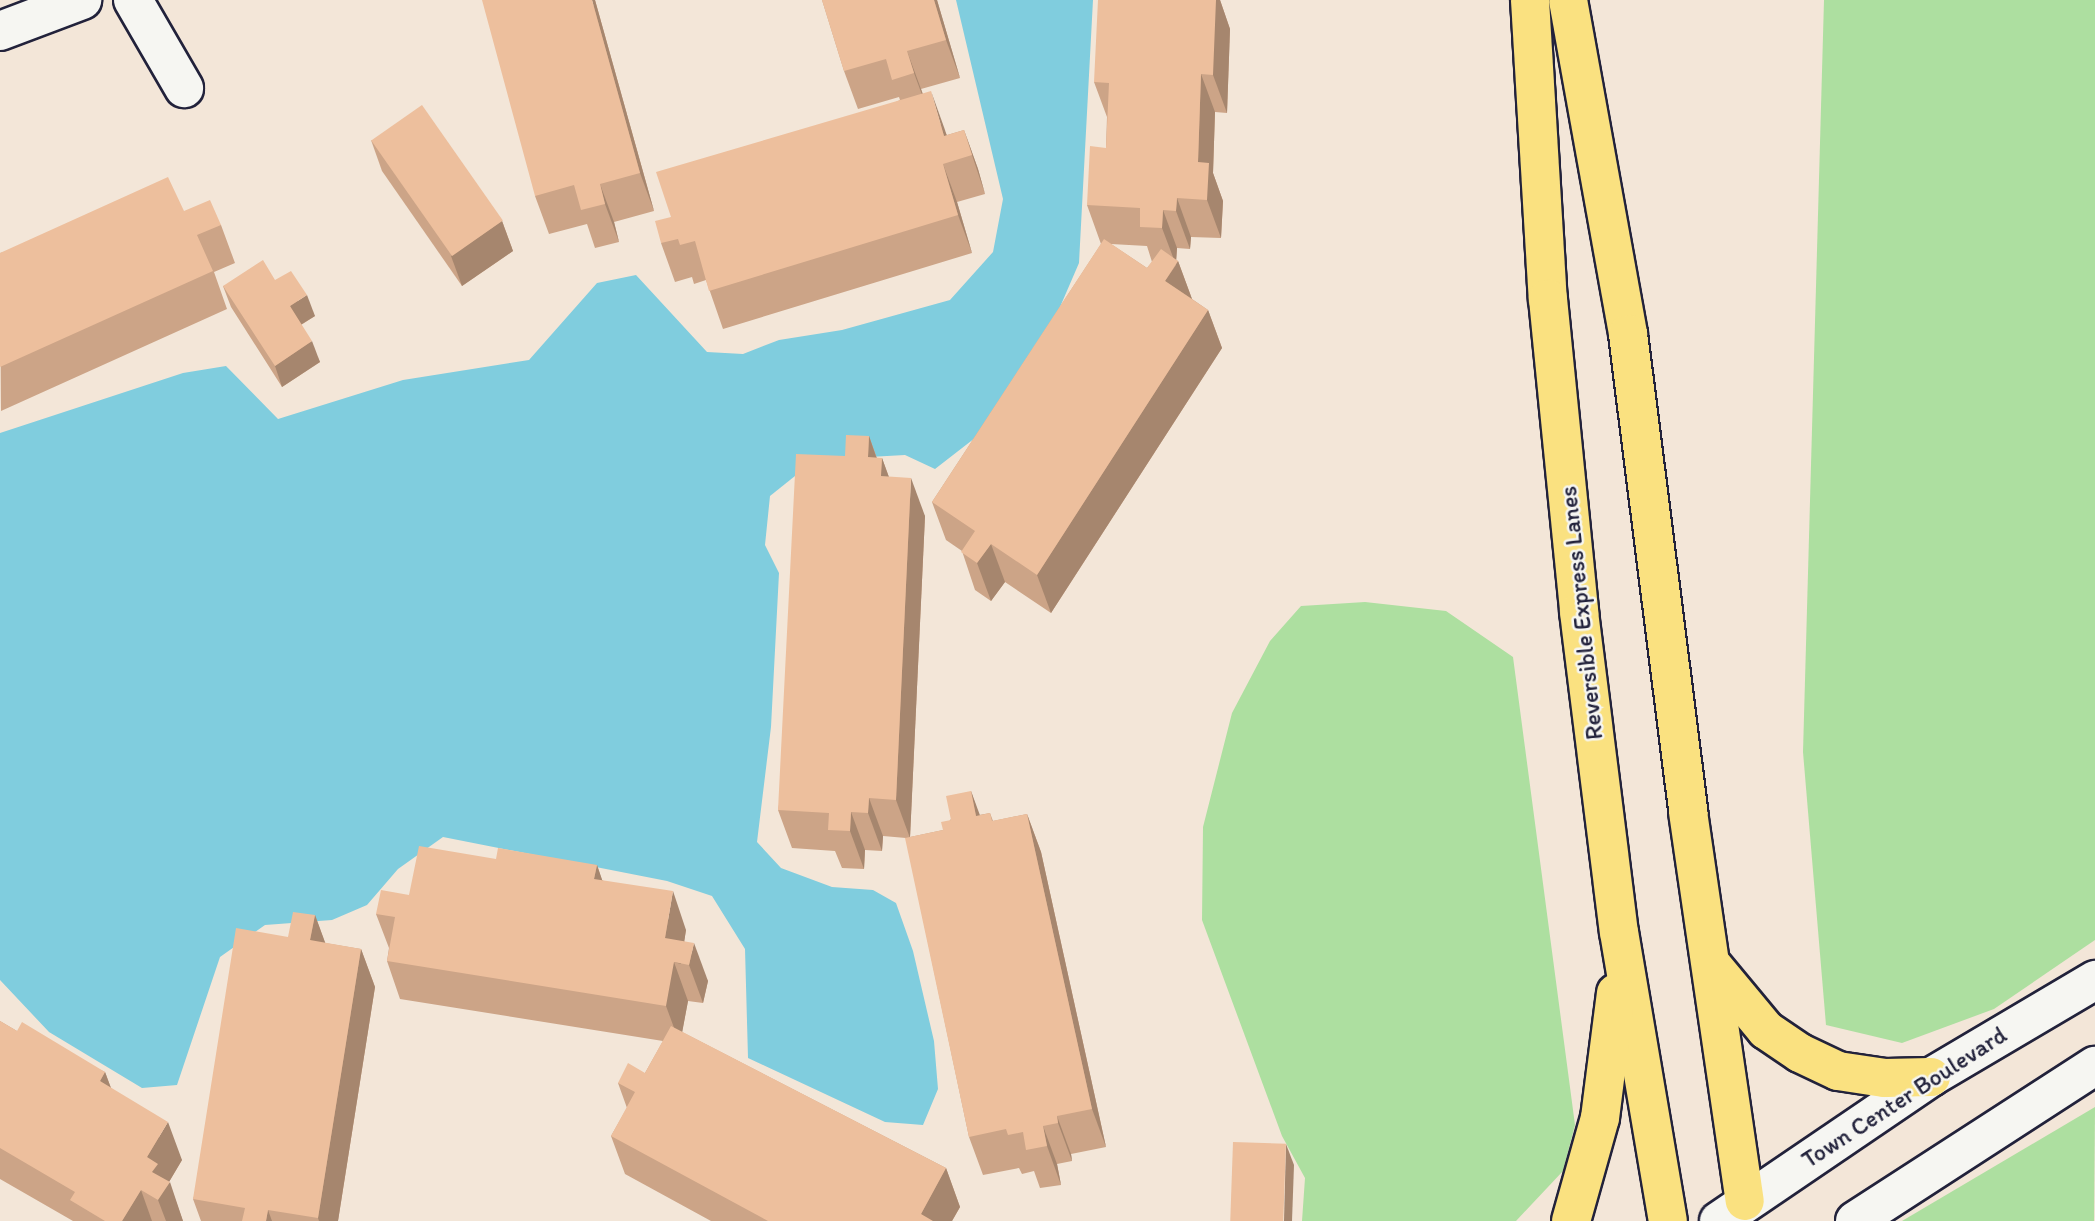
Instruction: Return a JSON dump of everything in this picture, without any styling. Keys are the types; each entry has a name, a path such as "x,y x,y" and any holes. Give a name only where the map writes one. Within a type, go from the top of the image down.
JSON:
{"highway":[{"name":"Reversible Express Lanes","path":"1530,0 1555,367 1579,612 1619,932 1668,1221"},
{"path":"1568,0 1632,362 1688,812 1712,965 1732,1211"},
{"path":"1571,1221 1602,1107 1619,932"},
{"path":"1712,965 1766,1030 1800,1053 1838,1071 1885,1078 1931,1077"}],"street":[{"path":"0,31 82,0"},
{"path":"133,0 184,88"},
{"name":"Town Center Boulevard","path":"1732,1211 1931,1077 2095,980"},
{"path":"1855,1221 2095,1066"}],"green space":[{"path":"1824,0 2095,0 2095,940 1994,1009 1902,1043 1826,1025 1803,752"},
{"path":"1365,602 1446,611 1513,657 1575,1125 1563,1171 1516,1221 1302,1221 1305,1178 1282,1136 1202,920 1203,827 1232,713 1270,641 1301,606"},
{"path":"2095,1107 2094,1221 1902,1221"}],"water":[{"path":"956,0 1093,0 1079,263 1041,351 984,431 935,469 905,455 815,460 770,496 765,545 779,573 771,727 757,842 781,868 832,887 873,890 896,903 913,951 934,1041 938,1089 923,1125 885,1122 748,1058 745,949 712,896 667,881 443,837 398,869 367,905 332,920 265,925 220,957 177,1085 142,1088 49,1032 0,980 0,433 183,373 226,366 278,419 403,380 529,360 597,283 636,275 707,352 743,354 779,340 842,330 950,300 993,252 1003,199"}],"building":[{"path":"482,0 592,0 640,173 600,184 605,204 581,210 574,185 535,196"},
{"path":"822,0 934,0 946,40 907,51 914,73 892,80 886,59 844,71"},
{"path":"1098,0 1216,0 1213,75 1201,74 1198,162 1209,163 1207,200 1177,198 1176,211 1163,210 1162,228 1140,227 1140,208 1087,205 1090,146 1106,148 1109,83 1094,82"},
{"path":"931,91 944,136 964,130 972,155 943,164 958,215 709,291 695,241 680,245 678,239 661,243 655,221 671,217 656,172"},
{"path":"422,105 503,221 452,256 371,141"},
{"path":"168,177 184,211 210,200 221,225 197,235 213,271 0,367 0,253"},
{"path":"1104,239 1147,268 1161,249 1178,261 1165,281 1208,310 1037,575 991,544 977,563 961,552 975,531 932,502"},
{"path":"263,260 275,280 291,271 307,295 290,306 312,341 275,366 223,286"},
{"path":"846,435 869,436 868,457 882,458 881,476 911,478 896,800 869,798 868,813 851,812 850,831 828,830 829,813 778,810 796,454 845,456"},
{"path":"971,791 976,816 990,813 992,821 1027,814 1092,1109 1057,1116 1058,1123 1043,1126 1047,1146 1026,1150 1023,1132 1008,1135 1006,1129 969,1137 905,838 943,830 941,822 951,820 946,796"},
{"path":"419,846 496,859 498,848 597,865 594,879 673,891 665,938 694,943 689,965 674,962 666,1006 387,961 395,917 376,914 381,890 409,895"},
{"path":"293,912 315,915 310,940 361,949 318,1218 268,1210 266,1221 242,1221 245,1208 193,1199 236,928 288,937"},
{"path":"0,1021 17,1031 22,1022 105,1072 100,1081 168,1122 147,1157 158,1164 152,1172 170,1182 158,1200 141,1190 122,1221 105,1221 70,1200 75,1192 0,1148"},
{"path":"671,1026 946,1168 921,1214 933,1221 768,1221 611,1136 635,1092 618,1083 628,1063 645,1073"},
{"path":"1233,1142 1286,1144 1283,1221 1230,1221"}]}
